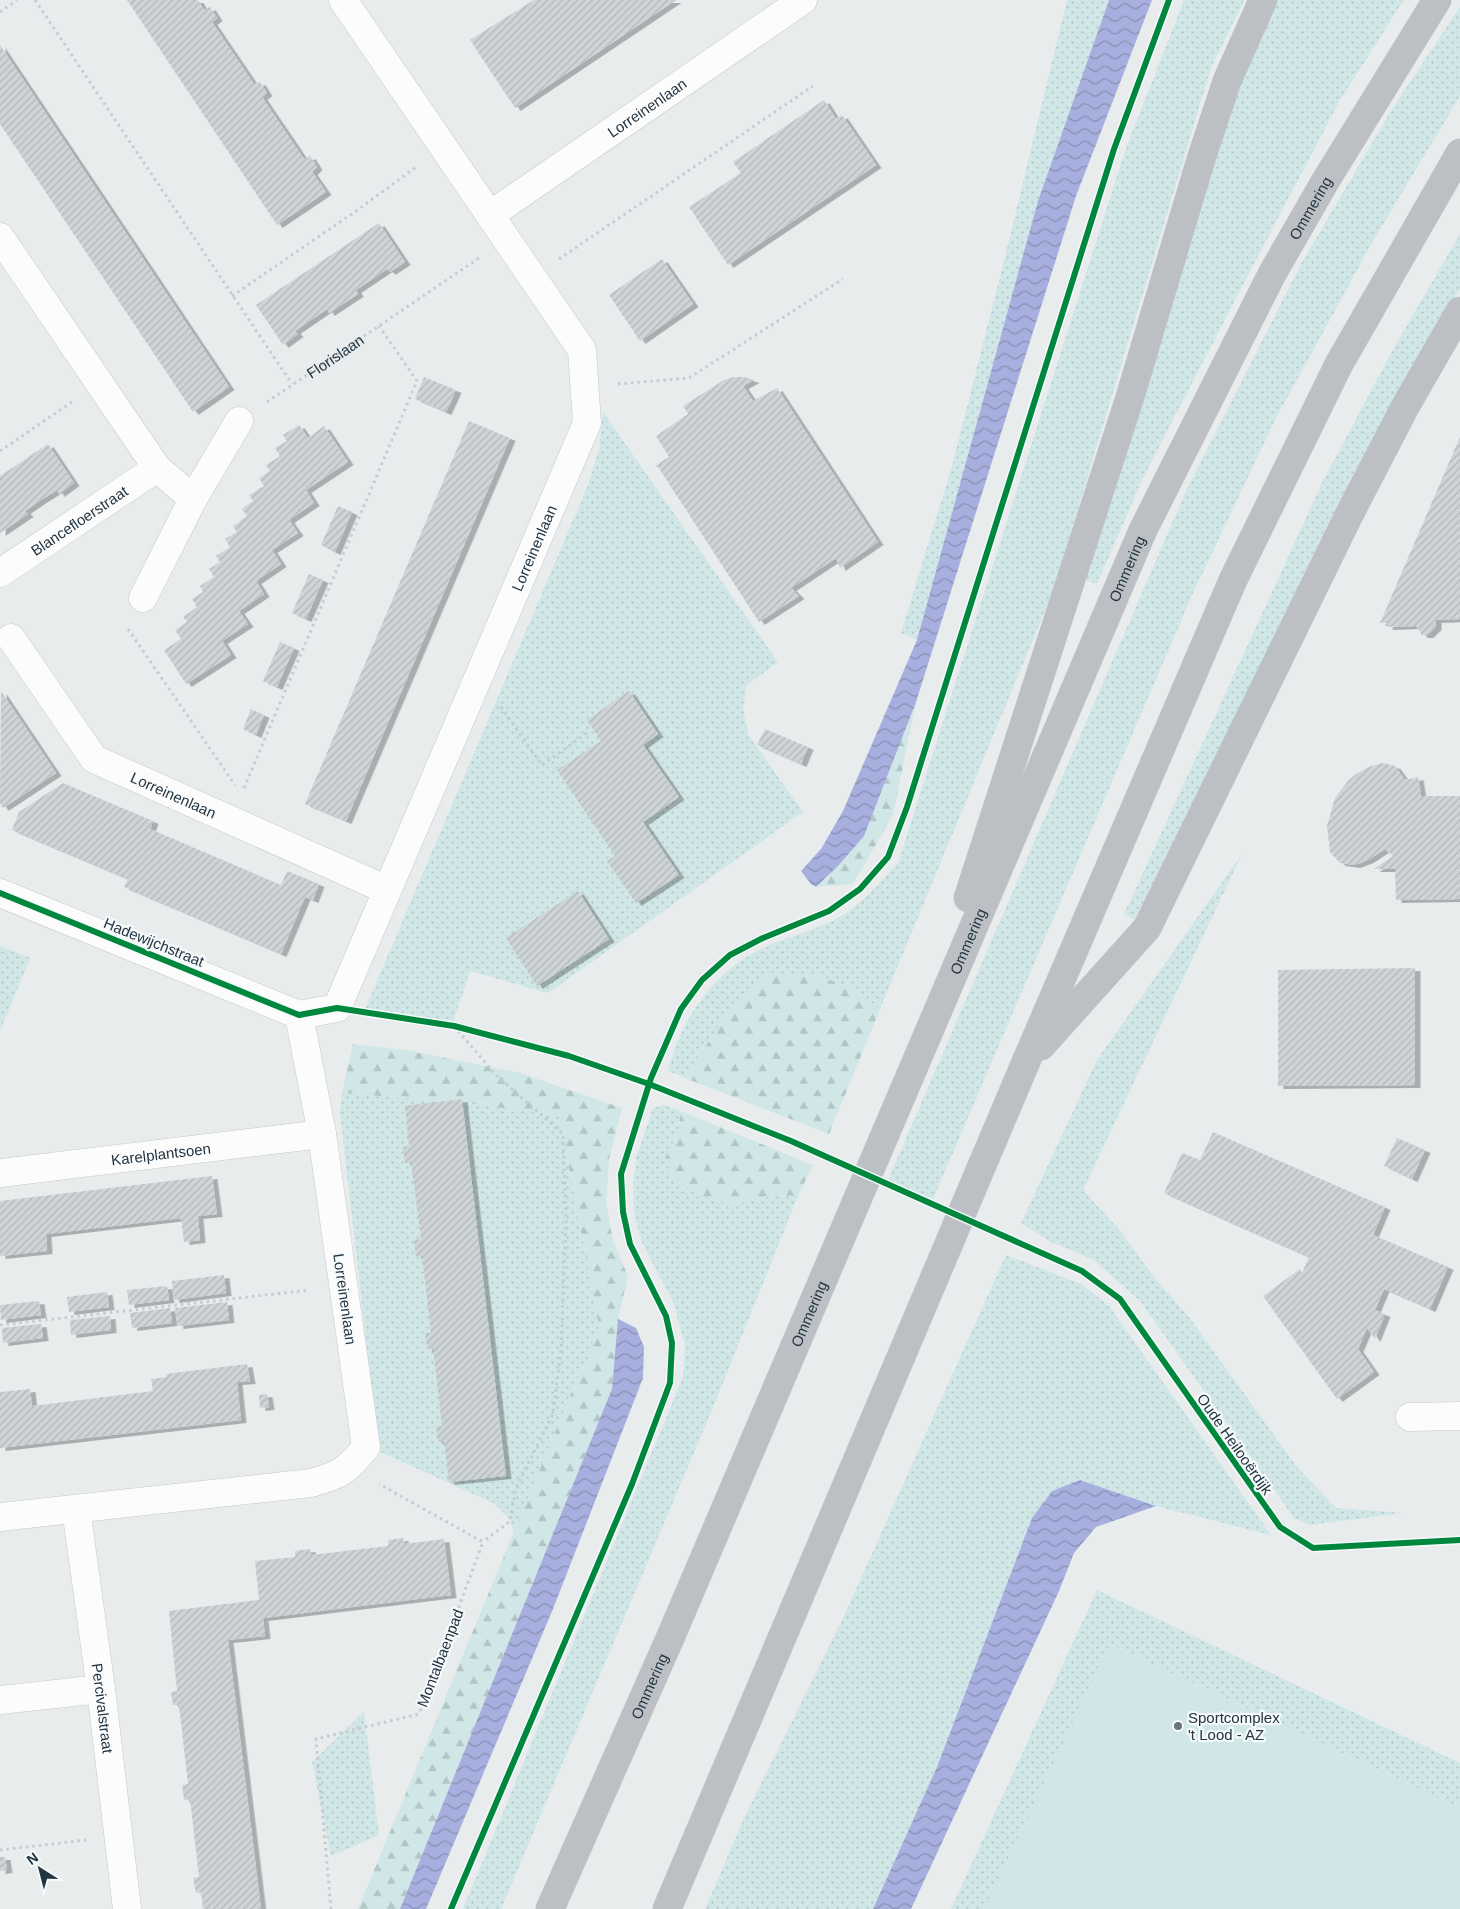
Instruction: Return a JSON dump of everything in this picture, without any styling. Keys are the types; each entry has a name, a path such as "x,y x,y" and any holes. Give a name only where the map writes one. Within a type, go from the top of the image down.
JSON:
{"highway":[{"path":"920,1049 1130,397 1201,159 1227,81 1263,0"},
{"name":"Ommering","path":"550,1909 671,1636 1143,530 1272,274 1326,180 1437,0"},
{"path":"668,1909 1025,1064 1233,580 1339,364 1460,153"},
{"path":"1025,1064 1147,928 1349,516 1414,390 1460,311"}],"street":[{"name":"Lorreinenlaan","path":"0,1517 311,1482 333,1476 350,1468 366,1447 322,1134 300,1015 337,1008 588,424 582,350 342,0"},
{"name":"Lorreinenlaan","path":"490,215 803,0"},
{"path":"0,237 157,468 193,499"},
{"path":"143,598 193,499 239,421"},
{"name":"Blancefloerstraat","path":"0,573 157,468"},
{"name":"Lorreinenlaan","path":"11,638 94,759 387,890"},
{"name":"Hadewijchstraat","path":"0,893 300,1015"},
{"name":"Karelplantsoen","path":"0,1174 322,1134"},
{"path":"1410,1417 1460,1416"},
{"name":"Percivalstraat","path":"76,1509 101,1689 127,1909"},
{"path":"0,1700 101,1689"}],"path":[{"path":"0,12 17,0"},
{"path":"35,0 292,384"},
{"path":"532,277 813,86"},
{"path":"232,296 356,211 443,147"},
{"path":"585,386 688,378 843,279"},
{"path":"242,794 417,381 379,326"},
{"path":"0,451 98,383"},
{"path":"143,598 128,629 236,785"},
{"path":"479,676 542,765 587,733"},
{"path":"444,1024 463,1028"},
{"path":"350,1468 483,1542 510,1521 516,1488 553,1414 561,1350 566,1222 562,1134 496,1075 454,1026"},
{"path":"0,1325 344,1287"},
{"path":"0,1850 118,1837"}],"green space":[{"path":"1067,0 1109,0 1038,201 917,640 901,633 952,466"},
{"path":"1184,0 1244,0 1211,68 1053,591 880,1009 850,986 730,1009 685,1078 668,1071 673,1052 690,1017 700,1001 727,972 759,950 839,918 863,900 898,863 1126,148"},
{"path":"1276,0 1404,0 1340,100 1143,478 1097,584 1083,579 1219,142 1253,52"},
{"path":"1460,7 1460,96 1373,241 1276,418 1193,593 933,1199 888,1180 1186,491 1301,264 1392,109"},
{"path":"1460,234 1460,289 1409,373 1135,920 1124,914 1323,481 1395,346"},
{"path":"603,412 778,662 747,685 743,709 749,736 803,812 548,993 470,971 452,1026 363,1014 588,485 599,449"},
{"path":"916,702 893,815 853,884 816,887 828,877 878,800"},
{"path":"1242,854 1083,1190 1122,1233 1153,1276 1189,1317 1297,1467 1336,1508 1403,1513 1309,1525 1294,1518 1140,1301 1094,1260 1049,1241 1021,1223 1097,1060"},
{"path":"0,946 30,958 0,1031"},
{"path":"767,973 811,975 850,986 880,1009 829,1134 685,1078 730,1009"},
{"path":"353,1044 411,1051 520,1073 622,1108 609,1159 606,1202 613,1241 628,1276 618,1319 612,1389 400,1909 358,1909 599,1326 559,1116 460,1102 342,1093"},
{"path":"342,1093 460,1102 559,1115 599,1326 514,1532 508,1517 493,1503 376,1450 378,1444 340,1113"},
{"path":"664,1105 681,1111 678,1134 665,1158 672,1176 730,1205 773,1195 798,1196 719,1393 501,1909 463,1909 683,1377 685,1346 674,1304 642,1243 634,1215 633,1187 636,1158 653,1108"},
{"path":"681,1111 813,1165 798,1196 773,1195 730,1205 694,1193 672,1176 665,1158 678,1134"},
{"path":"1006,1255 1081,1284 1109,1306 1271,1535 1156,1506 1080,1480 1052,1491 1032,1518 937,1767 873,1909 705,1909 744,1818 845,1614"},
{"path":"1097,1590 1460,1763 1460,1808 1110,1644 985,1909 951,1909"},
{"name":"Sportcomplex 't Lood - AZ","path":"1110,1644 1460,1808 1460,1909 984,1909"},
{"path":"364,1712 379,1835 331,1856 312,1762"}],"water":[{"path":"1109,0 1152,0 1076,196 916,702 864,836 838,866 816,887 811,884 801,871 821,849 843,811 917,640 1038,201"},
{"path":"618,1319 636,1328 644,1347 643,1378 553,1609 426,1909 400,1909 612,1389"},
{"path":"1080,1480 1156,1506 1096,1527 1074,1553 1059,1591 911,1909 873,1909 937,1767 1032,1518 1052,1491"}],"building":[{"path":"127,0 198,0 204,10 210,7 217,18 212,22 254,84 260,82 267,93 262,97 304,159 310,156 317,167 312,172 326,192 277,225"},
{"path":"534,0 676,0 515,108 470,40"},
{"path":"0,45 229,387 193,412 0,124"},
{"path":"824,100 836,119 842,115 876,165 728,265 689,207 741,173 733,162"},
{"path":"379,223 405,262 390,272 387,269 356,290 358,294 329,313 327,309 295,331 298,334 283,345 256,305"},
{"path":"662,259 693,304 640,341 609,295"},
{"path":"424,377 456,390 446,412 415,399"},
{"path":"734,377 754,380 743,386 753,401 777,388 878,542 840,568 836,558 791,588 799,596 759,622 658,467 655,466 669,457 656,436 688,414 683,406 724,380"},
{"path":"469,421 510,438 346,821 305,804"},
{"path":"299,425 308,438 324,426 348,462 306,490 314,503 289,520 298,533 272,550 281,564 256,581 264,594 239,611 248,624 222,641 231,655 186,684 164,650 181,639 175,630 187,622 183,617 197,607 192,599 203,592 200,586 214,577 209,569 220,562 216,556 230,547 225,539 237,532 233,526 247,516 242,509 253,501 249,495 264,486 259,478 270,471 266,465 280,456 275,448 287,441 283,435"},
{"path":"1460,437 1460,619 1436,620 1436,627 1428,635 1422,635 1416,626 1387,627 1388,623 1380,623"},
{"path":"48,444 74,483 59,494 57,490 41,500 25,511 28,514 0,533 0,476"},
{"path":"338,506 352,512 335,552 321,545"},
{"path":"309,574 323,580 306,619 292,613"},
{"path":"280,642 294,648 277,687 263,681"},
{"path":"1,691 56,773 3,808 0,803"},
{"path":"629,691 658,734 643,745 679,797 643,822 679,875 636,903 607,861 615,856 557,770 601,741 587,720"},
{"path":"251,709 264,715 256,735 243,729"},
{"path":"765,729 808,747 801,764 757,745"},
{"path":"1383,763 1395,766 1405,780 1418,777 1421,796 1460,796 1460,899 1396,900 1395,869 1374,869 1393,856 1385,849 1368,860 1355,865 1340,863 1330,852 1327,826 1335,798 1356,774 1368,767"},
{"path":"63,783 153,821 150,829 281,885 287,871 319,884 313,900 305,897 281,954 124,887 128,879 12,830 19,812"},
{"path":"578,891 609,939 537,986 506,938"},
{"path":"1415,968 1415,1085 1278,1086 1278,970"},
{"path":"462,1099 506,1476 449,1482 444,1442 438,1442 436,1426 442,1426 433,1348 427,1349 425,1333 431,1333 422,1255 416,1256 414,1240 421,1239 411,1162 405,1163 403,1147 409,1146 405,1106"},
{"path":"1213,1132 1385,1207 1373,1235 1448,1267 1430,1309 1384,1289 1375,1310 1385,1314 1375,1339 1367,1328 1358,1349 1374,1372 1337,1399 1263,1296 1300,1269 1302,1273 1309,1257 1164,1193 1182,1153 1200,1160"},
{"path":"1397,1138 1425,1150 1412,1179 1384,1166"},
{"path":"212,1176 217,1214 198,1216 200,1240 184,1242 181,1218 46,1234 47,1251 0,1256 0,1201"},
{"path":"224,1275 226,1293 174,1300 172,1281"},
{"path":"167,1286 169,1300 129,1305 127,1290"},
{"path":"107,1292 109,1307 69,1312 67,1297"},
{"path":"39,1301 41,1315 1,1320 0,1305"},
{"path":"227,1302 229,1320 178,1326 175,1308"},
{"path":"170,1308 172,1323 132,1328 130,1313"},
{"path":"110,1316 111,1330 71,1335 70,1320"},
{"path":"41,1324 43,1338 3,1343 2,1328"},
{"path":"247,1364 250,1381 237,1382 241,1420 0,1448 0,1392 30,1389 32,1406 153,1391 151,1379 167,1377 166,1374"},
{"path":"267,1394 269,1407 260,1408 259,1395"},
{"path":"403,1538 404,1544 444,1539 451,1595 263,1618 265,1636 228,1640 261,1909 203,1909 201,1892 196,1893 193,1878 199,1877 190,1799 184,1800 182,1785 188,1784 179,1705 173,1705 171,1692 177,1691 169,1611 259,1600 255,1561 295,1557 295,1551 310,1549 311,1555 388,1546 388,1540"},
{"path":"0,1857 5,1857 7,1870 0,1871"}],"cycle path":[{"path":"451,1909 632,1484 670,1383 672,1343 666,1316 630,1244 623,1212 621,1174 651,1078 681,1009 702,980 730,955 763,938 829,911 860,889 888,857 907,807 1114,149 1169,0"},
{"name":"Oude Heilooërdijk","path":"0,893 299,1015 337,1008 454,1026 569,1056 649,1084 791,1141 1082,1271 1120,1299 1280,1527 1313,1548 1460,1540"}],"place":[{"name":"Sportcomplex 't Lood - AZ","path":"1178,1726"}]}
